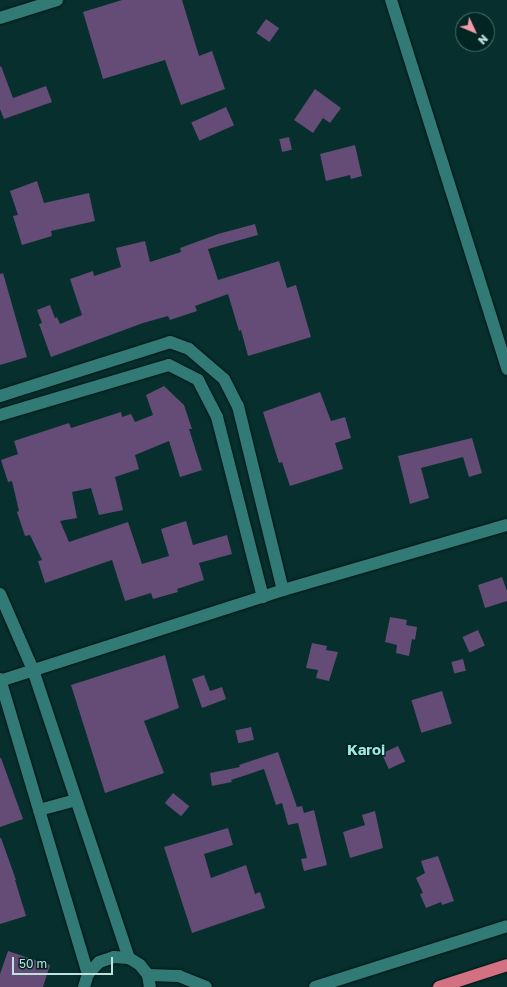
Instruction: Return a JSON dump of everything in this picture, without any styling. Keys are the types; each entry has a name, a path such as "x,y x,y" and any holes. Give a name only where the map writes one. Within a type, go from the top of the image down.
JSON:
{"highway":[{"path":"439,987 507,966"}],"street":[{"path":"0,18 57,0"},
{"path":"391,0 507,369"},
{"path":"0,396 170,342 189,349 224,380 238,406 284,590"},
{"path":"119,358 125,378"},
{"path":"0,415 169,365 198,380 217,417 263,597"},
{"path":"231,472 253,467"},
{"path":"88,974 0,680 284,590 507,525"},
{"path":"0,594 33,670 129,958"},
{"path":"39,810 76,800"},
{"path":"315,987 507,926"},
{"path":"84,987 88,974 99,962 114,956 129,958 140,965 148,975 150,987"},
{"path":"148,975 179,976 206,987"}],"building":[{"path":"122,0 182,0 199,56 212,51 225,89 181,105 165,60 103,79 83,12"},
{"path":"266,19 279,28 269,42 256,33"},
{"path":"1,66 13,98 46,86 52,102 4,119 0,109"},
{"path":"315,89 341,108 330,123 323,118 313,133 294,120"},
{"path":"226,107 234,125 199,141 191,122"},
{"path":"289,137 292,150 282,152 279,139"},
{"path":"355,145 362,176 351,179 350,175 326,181 320,154"},
{"path":"37,181 44,203 89,193 95,221 51,231 52,236 22,245 13,216 18,215 10,191"},
{"path":"255,224 258,235 208,249 218,280 279,261 287,288 296,285 311,337 248,356 241,330 239,331 228,294 195,306 197,311 170,320 168,316 143,323 51,357 39,324 42,323 37,310 50,305 55,318 57,317 60,324 82,315 70,279 93,271 94,276 121,267 116,248 145,241 150,262 181,252 180,248 218,234"},
{"path":"3,273 27,357 0,365 0,274"},
{"path":"164,386 184,405 192,429 189,429 202,470 180,477 169,441 135,455 139,469 115,477 123,510 99,515 91,488 72,492 77,518 60,521 69,542 128,522 142,564 169,556 161,529 186,521 193,545 227,535 232,554 199,563 204,580 177,589 178,592 153,599 151,593 125,601 112,560 45,583 38,561 42,560 30,535 25,536 17,512 19,511 12,481 8,482 1,460 18,454 14,441 69,423 71,428 121,412 122,417 131,414 135,422 153,415 146,395"},
{"path":"320,392 331,421 345,417 351,438 335,443 343,469 290,486 282,462 279,463 263,412"},
{"path":"472,438 482,473 469,477 463,457 421,468 429,498 410,504 398,456"},
{"path":"502,577 507,591 507,601 485,608 478,585"},
{"path":"390,617 407,620 406,625 417,627 415,640 412,639 409,656 396,653 397,645 385,642"},
{"path":"478,630 485,646 469,652 462,637"},
{"path":"312,643 327,646 326,650 338,652 329,681 316,678 318,670 306,668"},
{"path":"165,655 179,708 144,721 164,773 105,793 71,685"},
{"path":"463,659 466,671 454,674 451,662"},
{"path":"204,675 210,691 222,687 226,699 202,708 192,679"},
{"path":"442,691 452,724 421,733 411,700"},
{"path":"251,727 254,740 238,743 235,731"},
{"path":"398,746 405,761 389,769 382,754"},
{"path":"278,752 297,807 302,806 304,813 314,810 327,865 304,871 301,859 307,858 298,823 288,825 282,803 276,805 264,769 231,780 232,782 212,786 210,773 240,767 239,765"},
{"path":"0,758 23,819 0,827"},
{"path":"173,793 189,806 181,816 165,803"},
{"path":"375,811 383,848 350,858 343,832 365,825 362,815"},
{"path":"228,828 233,845 204,854 211,878 246,865 255,894 260,892 265,908 192,933 164,847"},
{"path":"0,838 16,880 26,916 0,924"},
{"path":"438,856 454,901 442,905 441,902 426,908 420,894 423,893 416,878 425,873 421,861"},
{"path":"8,951 50,965 43,987 0,987 0,974"}],"district":[{"name":"Karoi","path":"366,750"}]}
